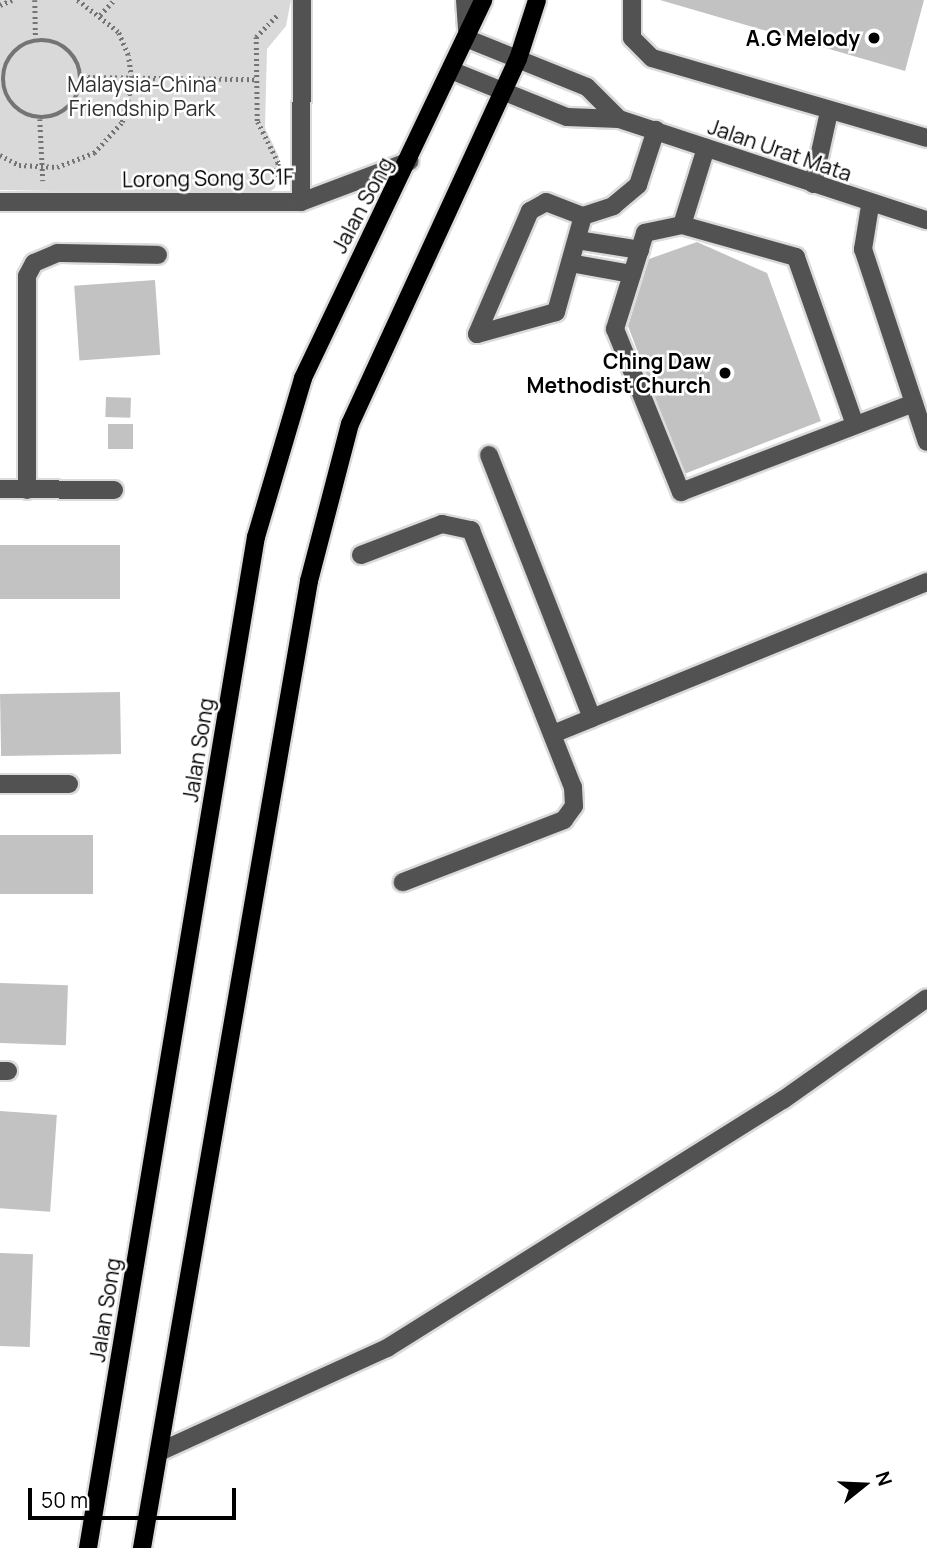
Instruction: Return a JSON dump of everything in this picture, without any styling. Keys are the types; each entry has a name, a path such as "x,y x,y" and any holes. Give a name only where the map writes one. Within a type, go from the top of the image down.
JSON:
{"main road":[{"name":"Jalan Song","path":"88,1548 256,537 303,377 411,161 468,39 482,0"},
{"path":"142,1548 309,581 350,424 518,59 537,0"}],"street":[{"path":"301,202 302,0"},
{"path":"465,0 468,39"},
{"path":"632,0 632,38 652,58 829,112 927,138"},
{"name":"Jalan Urat Mata","path":"468,39 586,87 619,118"},
{"name":"Jalan Urat Mata","path":"453,71 567,117 619,118 870,206 927,220"},
{"path":"813,184 829,112"},
{"path":"583,216 556,312 549,318 477,334 530,211 546,202 583,216 613,206 638,185 656,130"},
{"path":"682,225 706,148"},
{"name":"Lorong Song 3C1F","path":"0,202 301,202 411,161"},
{"path":"870,206 863,248 927,442"},
{"path":"855,425 796,257 682,225 645,233 615,329 681,492 914,403"},
{"path":"577,240 639,250"},
{"path":"27,489 27,276 34,263 57,254 158,255"},
{"path":"570,263 632,274"},
{"path":"489,455 592,718"},
{"path":"0,489 114,490"},
{"path":"361,555 442,524 471,530 573,787 574,806 564,820 404,882"},
{"path":"553,734 927,582"},
{"path":"0,784 69,784"},
{"path":"159,1452 387,1348 783,1100 927,998"}],"path":[{"path":"0,5 12,0"},
{"path":"35,0 36,39"},
{"path":"0,155 19,165 57,167 94,153 122,122 132,78 118,32 100,15 77,0"},
{"path":"100,15 114,0"},
{"path":"263,183 273,181 278,163 257,121 256,37 283,7"},
{"path":"36,39 66,48 82,77 73,103 40,119 12,105 1,78 10,56 36,39"},
{"path":"82,77 256,79"},
{"path":"32,185 56,185"}],"green space":[{"name":"Malaysia-China Friendship Park","path":"0,0 291,0 286,26 267,49 265,128 279,157 275,188 265,195 0,190"}],"building":[{"path":"660,0 924,0 905,71"},
{"name":"Ching Daw Methodist Church","path":"697,242 767,273 821,421 684,474 628,326 649,259"},
{"path":"155,280 160,355 79,360 74,286"},
{"path":"106,397 131,398 130,418 105,417"},
{"path":"108,424 133,424 133,449 108,449"},
{"path":"0,545 120,545 120,599 0,599"},
{"path":"120,692 121,754 1,756 0,694"},
{"path":"0,835 93,835 93,894 0,894"},
{"path":"0,983 68,985 66,1045 0,1043"},
{"path":"0,1111 57,1115 50,1212 0,1208"},
{"path":"0,1253 33,1254 30,1347 0,1346"}],"place":[{"name":"A.G Melody","path":"874,38"},
{"name":"Ching Daw Methodist Church","path":"725,373"}]}
